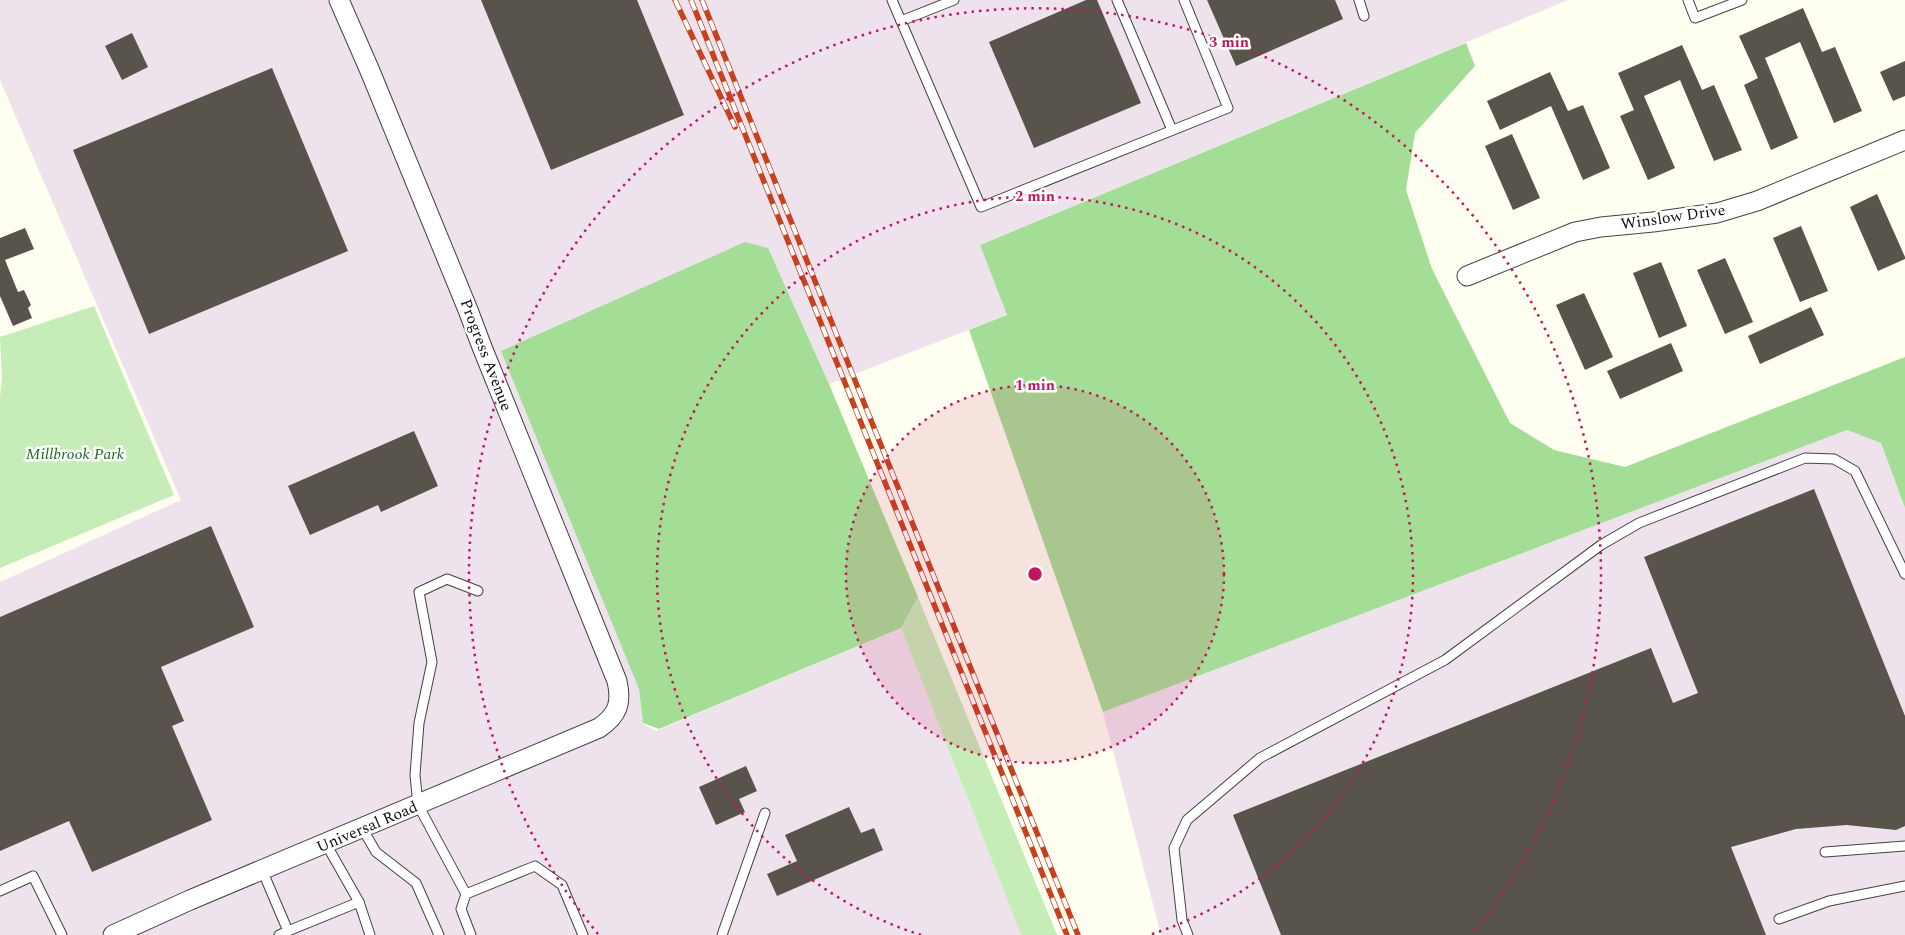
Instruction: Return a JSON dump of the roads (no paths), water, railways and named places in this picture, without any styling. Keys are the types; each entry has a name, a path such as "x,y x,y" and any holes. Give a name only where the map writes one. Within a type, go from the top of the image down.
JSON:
{"street":[{"name":"Progress Avenue","path":"339,0 370,70 468,310 617,681 621,696 616,712"},
{"name":"Winslow Drive","path":"1467,276 1575,232 1601,227 1717,213 1757,201 1905,140"},
{"name":"Universal Road","path":"113,935 599,728 609,721 616,712"}],"lane":[{"path":"892,0 981,207 1228,108 1184,0"},
{"path":"901,21 954,0"},
{"path":"1117,0 1172,130"},
{"path":"1359,0 1364,16"},
{"path":"1688,0 1695,18 1742,0"},
{"path":"1188,935 1182,920 1174,848 1187,820 1260,758 1444,660 1601,545 1640,523 1805,458 1834,459 1855,471 1905,574"},
{"path":"471,935 461,909 466,894 418,805 415,775 419,723 432,662 420,592 447,579 478,591"},
{"path":"722,935 765,813"},
{"path":"362,828 376,852 416,883 439,935"},
{"path":"326,844 359,902 370,935"},
{"path":"1825,852 1905,846"},
{"path":"466,894 535,866 562,885 583,935"},
{"path":"262,870 284,933 359,902"},
{"path":"0,891 33,876 62,935"},
{"path":"1780,919 1830,900 1905,886"}],"railway":[{"path":"675,0 735,127"},
{"path":"691,0 1067,935"},
{"path":"702,0 1078,935"}],"park label":[{"name":"Millbrook Park","path":"75,454"}]}
